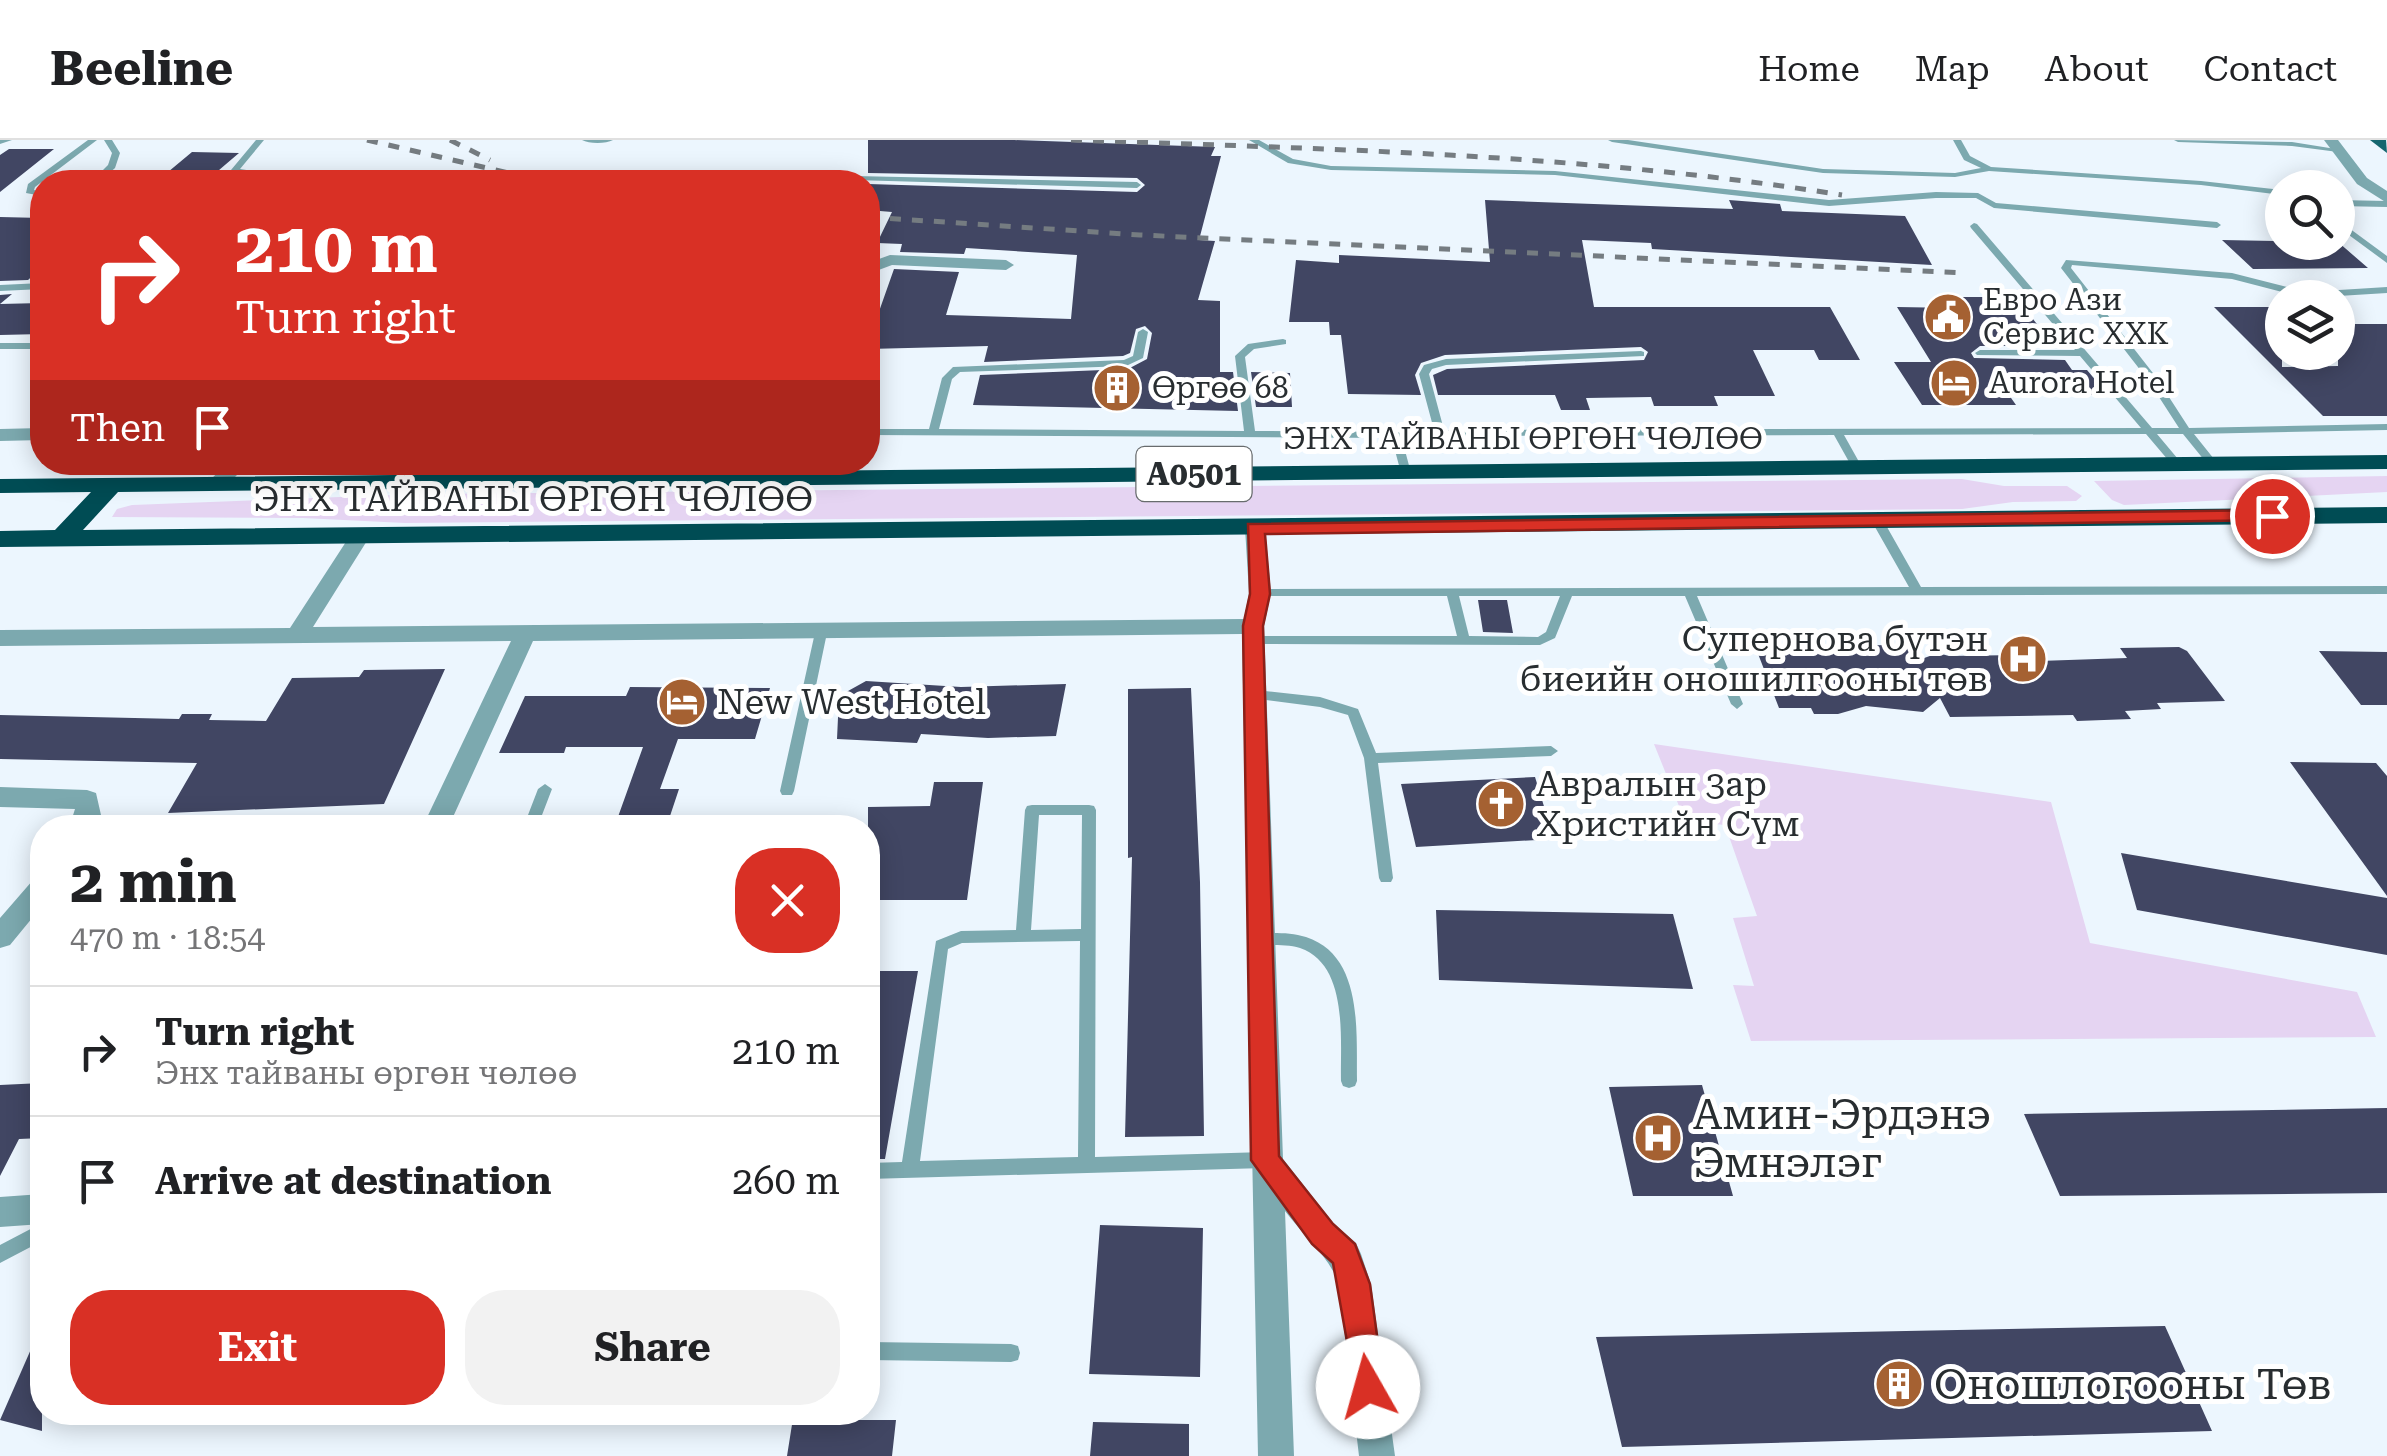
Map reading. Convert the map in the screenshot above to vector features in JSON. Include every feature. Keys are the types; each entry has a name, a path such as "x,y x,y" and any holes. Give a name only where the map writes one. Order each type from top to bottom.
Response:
{"highway":[{"name":"ЭНХ ТАЙВАНЫ ӨРГӨН ЧӨЛӨӨ","path":"880,470 1406,473 2387,462"},
{"path":"2039,467 2075,478 2093,490 2097,506 2080,518"},
{"name":"ЭНХ ТАЙВАНЫ ӨРГӨН ЧӨЛӨӨ","path":"0,486 556,475"},
{"path":"62,538 111,485"},
{"name":"ЭНХ ТАЙВАНЫ ӨРГӨН ЧӨЛӨӨ","path":"0,539 2387,515"}],"main road":[{"path":"2377,140 2387,149"}],"street":[{"path":"2334,145 2362,182 2387,201"},
{"path":"880,264 890,260 1006,265"},
{"path":"0,435 30,434"},
{"path":"217,484 227,475"},
{"path":"1255,528 1260,594 1253,633 1259,939 1276,1456"},
{"path":"296,636 360,536"},
{"path":"0,638 822,628 1253,633"},
{"path":"442,815 525,634"},
{"path":"0,797 88,800 88,815"},
{"path":"0,937 30,902"},
{"path":"1265,1160 1322,1234 1345,1254 1355,1284 1377,1456"},
{"path":"0,1212 30,1211"}],"lane":[{"path":"0,142 8,140"},
{"path":"53,170 93,140"},
{"path":"106,170 116,153 108,140"},
{"path":"235,170 260,140"},
{"path":"241,170 260,140"},
{"path":"586,140 609,140"},
{"path":"1253,140 1291,161 1330,168 1555,172 1829,202 1936,194 1978,196 1994,204 2217,225"},
{"path":"1612,140 1823,171 1913,176 1989,169 2265,191"},
{"path":"1957,140 1967,158 1989,169"},
{"path":"2178,140 2334,145"},
{"path":"1970,173 1978,196"},
{"path":"880,179 1137,185"},
{"path":"2355,202 2387,201"},
{"path":"1974,226 2178,465"},
{"path":"2355,235 2387,260"},
{"path":"2213,464 2066,268 2068,262 2232,276 2307,295 2387,290"},
{"path":"0,288 30,287"},
{"path":"932,433 947,378 957,369 1126,363 1138,358 1143,332"},
{"path":"1250,435 1240,356 1251,346 1283,342"},
{"path":"0,346 30,346"},
{"path":"1980,354 2082,353"},
{"path":"1440,433 1424,374 1428,367 1446,362 1640,354"},
{"path":"880,432 1402,436 2387,427"},
{"path":"1838,432 1858,468"},
{"path":"1402,436 1398,442 1406,473"},
{"path":"1877,520 1918,592"},
{"path":"1260,594 2387,590"},
{"path":"1690,593 1737,704"},
{"path":"1452,594 1464,641"},
{"path":"1253,633 1540,641 1552,635 1567,594"},
{"path":"787,791 822,628"},
{"path":"1254,695 1320,702 1353,712 1371,758 1386,878"},
{"path":"1371,758 1551,752"},
{"path":"535,815 545,789"},
{"path":"1022,936 1032,810 1088,810 1086,1162"},
{"path":"910,1168 942,945 961,936 1089,935"},
{"path":"1259,939 1305,942 1325,955 1344,982 1349,1081"},
{"path":"880,1170 1265,1160"},
{"path":"0,1254 30,1238"},
{"path":"880,1351 1011,1353"}],"shaded area":[{"path":"2387,476 2387,492 2124,505 2112,500 2094,481"},
{"path":"1962,479 2004,486 2067,486 2082,496 2076,501 2013,502 1962,509 405,523 112,517 117,509 132,505 421,494"},
{"path":"1654,744 2051,802 2090,943 2357,992 2376,1037 1751,1041 1733,985 1754,986 1733,918 1757,916 1725,825 1685,821"}],"building":[{"path":"868,140 1215,147 1211,156 1221,156 1199,240 1215,241 1198,300 1220,301 1220,372 1233,372 1238,411 973,405 980,375 1128,369 1147,359 1152,333 1145,326 1136,329 1130,353 1123,356 984,362 988,346 880,349 880,309 894,269 959,272 946,315 1071,319 1077,255 966,248 964,254 900,252 902,244 880,243 892,212 880,211 880,184 1137,192 1145,185 1137,178 868,170"},
{"path":"9,149 54,149 0,192 0,155"},
{"path":"192,152 239,153 219,170 170,170"},
{"path":"1485,200 1733,209 1729,200 1780,204 1782,211 1905,216 1932,265 1652,249 1651,243 1582,240 1594,307 1830,307 1860,360 1819,360 1814,350 1753,350 1775,396 1714,396 1718,406 1654,406 1651,397 1586,398 1590,410 1561,410 1555,395 1438,395 1433,375 1447,369 1644,360 1648,352 1641,347 1445,355 1421,363 1415,375 1421,395 1348,394 1341,335 1330,335 1329,322 1289,322 1296,260 1339,263 1339,255 1490,262"},
{"path":"0,217 30,218 30,278 0,281"},
{"path":"2222,240 2265,241 2265,260 2355,260 2355,257 2368,268 2253,269"},
{"path":"1957,297 2016,297 2054,346 1980,346 1971,353 1974,358 2065,360 2072,370 2087,370 2108,395 2009,395 2016,405 1922,405 1894,362 1931,362 1897,307 1956,308"},
{"path":"30,303 30,334 0,335 0,304"},
{"path":"2214,307 2265,307 2265,358"},
{"path":"2355,324 2387,324 2387,416 2323,416 2277,370 2355,370"},
{"path":"1251,372 1290,373 1292,407 1256,407"},
{"path":"1478,600 1507,600 1513,633 1483,632"},
{"path":"1908,645 1916,661 1938,653 2019,655 2039,661 2127,658 2120,648 2179,647 2187,651 2225,701 2157,703 2161,709 2125,711 2131,719 2077,721 2073,715 1950,717 1940,698 1923,712 1866,706 1838,714 1814,714 1811,708 1779,708 1755,646"},
{"path":"2319,651 2387,652 2387,705 2361,705"},
{"path":"445,669 384,804 168,813 197,763 0,759 0,715 179,719 182,714 212,714 209,720 266,721 292,678 359,677 364,670"},
{"path":"866,681 961,687 1066,684 1056,736 988,738 921,734 917,743 837,739 839,696"},
{"path":"630,687 770,688 755,739 678,739 660,789 679,789 670,815 619,815 643,747 566,747 564,753 499,753 525,696 626,696"},
{"path":"1191,688 1200,882 1204,1136 1125,1137 1132,857 1128,858 1128,689"},
{"path":"2290,762 2376,763 2387,776 2387,896"},
{"path":"1535,777 1554,839 1416,847 1401,784"},
{"path":"934,782 983,782 967,900 880,900 880,815 868,815 868,807 930,806"},
{"path":"2121,853 2387,898 2387,955 2137,910"},
{"path":"1436,910 1673,914 1693,989 1439,980"},
{"path":"880,971 918,971 885,1159 880,1159"},
{"path":"30,1084 30,1139 19,1139 0,1176 0,1085"},
{"name":"Амин-Эрдэнэ Эмнэлэг","path":"1702,1085 1733,1196 1633,1196 1609,1087"},
{"path":"2387,1108 2387,1193 2060,1196 2024,1114"},
{"path":"1100,1225 1203,1228 1200,1377 1089,1374"},
{"name":"Оношлогооны Төв","path":"2165,1326 2212,1431 1622,1447 1596,1337"},
{"path":"30,1351 30,1425 42,1425 42,1431 0,1420"},
{"path":"880,1420 896,1420 892,1456 787,1456 792,1425 880,1425"},
{"path":"1093,1422 1189,1424 1189,1456 1090,1456"}],"railway":[{"path":"367,140 496,170"},
{"path":"450,140 490,160"},
{"path":"1071,140 1457,155 1650,170 1842,195"},
{"path":"880,218 1140,235 1965,273"}],"place":[{"name":"Евро Ази Сервис ХХК","path":"1948,317"},
{"name":"Aurora Hotel","path":"1954,383"},
{"name":"Өргөө 68","path":"1117,388"},
{"name":"Супернова бүтэн биеийн оношилгооны төв","path":"2023,659"},
{"name":"New West Hotel","path":"682,702"},
{"name":"Авралын 3ар Христийн Сүм","path":"1501,804"},
{"name":"Амин-Эрдэнэ Эмнэлэг","path":"1658,1138"},
{"name":"Оношлогооны Төв","path":"1899,1384"}],"route":[{"path":"1368,1387 1355,1284 1345,1254 1322,1234 1265,1160 1253,626 1260,594 1255,528 2272,516"}]}
